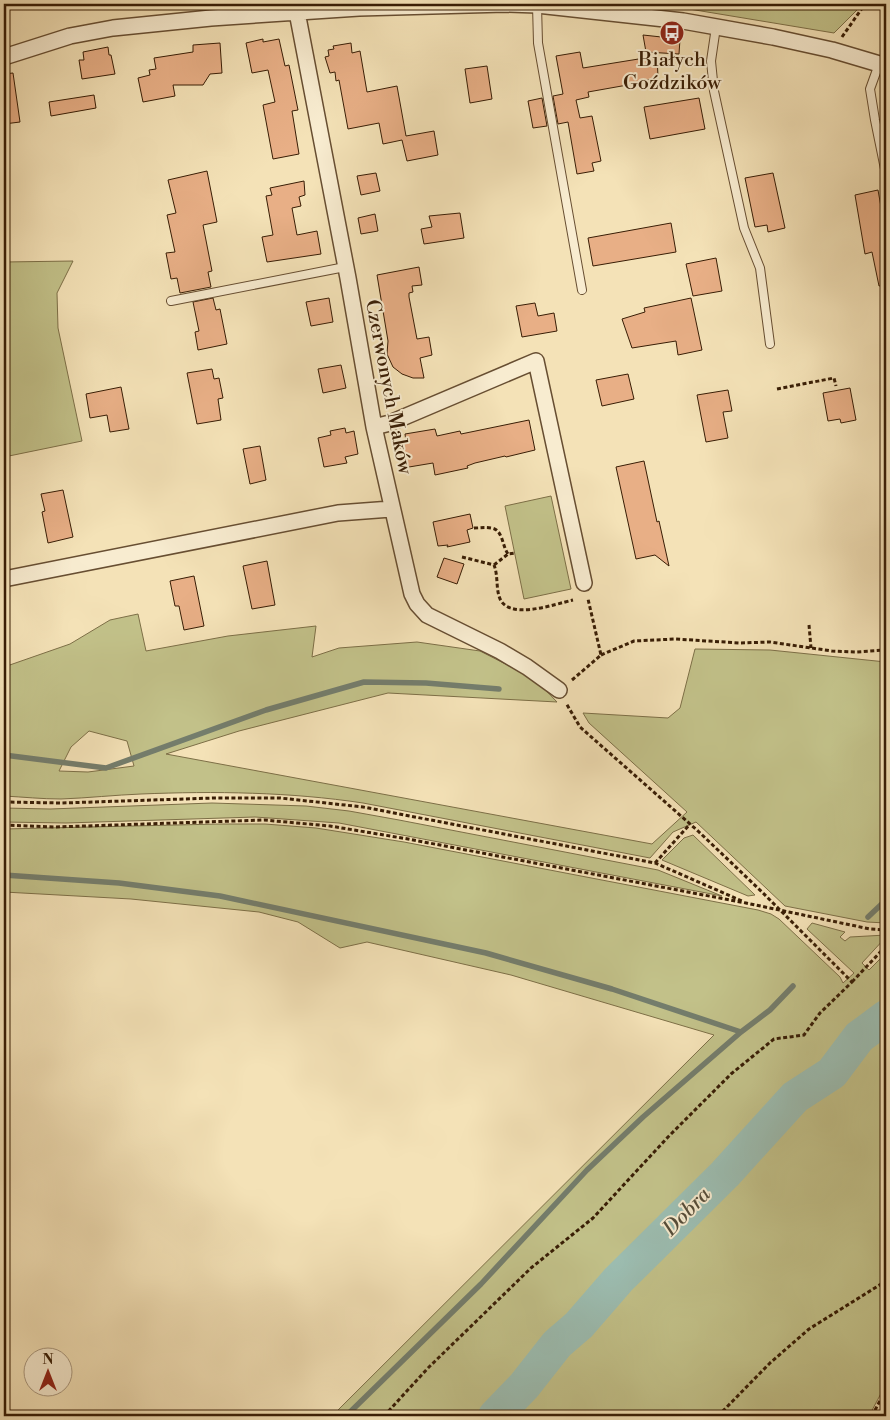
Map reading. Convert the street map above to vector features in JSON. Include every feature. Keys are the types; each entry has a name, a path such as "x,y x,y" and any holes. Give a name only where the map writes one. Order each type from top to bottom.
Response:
{"street":[{"path":"4,57 70,36 112,28 211,18 359,8 505,4 546,5 683,21 832,50 882,65"},
{"name":"Czerwonych Maków","path":"297,12 374,427 412,594 417,604 427,615 500,651 527,667 559,690"},
{"path":"374,427 390,423 536,361 584,584"},
{"path":"4,579 338,513 392,509"}],"lane":[{"path":"546,5 538,42 582,290"},
{"path":"716,27 711,61 714,91 744,228 760,268 770,344"},
{"path":"882,65 870,89 886,174"},
{"path":"171,301 345,267"}],"path":[{"path":"832,50 865,4"},
{"path":"777,389 834,378 836,386"},
{"path":"474,528 482,529 488,527 500,532 504,548 508,554"},
{"path":"494,565 508,554 515,553"},
{"path":"462,558 494,565"},
{"path":"494,565 497,573 498,595 507,608 518,611 573,600"},
{"path":"584,584 601,655"},
{"path":"809,625 811,648"},
{"path":"852,982 690,824 580,727 559,690 601,655 634,641 676,639 770,642 832,651 886,650"},
{"path":"4,802 62,803 214,798 280,798 363,807 655,863 746,903"},
{"path":"4,825 55,827 264,820 330,826 746,903 870,929 886,930"},
{"path":"655,863 690,824"},
{"path":"384,1416 428,1368 531,1268 593,1218 668,1137 731,1074 774,1039 804,1035 820,1013 886,946"},
{"path":"718,1416 770,1363 809,1329 886,1281"},
{"path":"872,1416 886,1389"}],"shaded area":[{"path":"659,4 863,4 834,33"},
{"path":"73,261 57,293 58,328 82,441 4,457 4,262"},
{"path":"551,496 571,589 524,599 505,506"},
{"path":"138,614 146,651 228,636 316,626 312,657 339,648 417,642 480,651 535,679 557,702 388,693 239,731 166,754 652,844 687,812 589,723 583,713 668,718 680,708 695,649 770,650 886,662 886,923 867,922 785,906 696,822 673,832 650,858 336,799 225,793 141,794 61,799 4,796 4,764 9,764 4,758 4,667 70,644 110,620","holes":["89,731 127,741 134,766 88,772 59,771 71,747"]},
{"path":"212,803 306,806 399,820 658,870 722,896 339,823 255,817 66,823 4,822 4,808 50,809"},
{"path":"265,824 316,828 404,842 758,910 779,919 840,977 843,983 854,973 807,929 812,923 845,932 840,937 845,941 850,937 886,935 862,963 869,970 886,953 886,1007 852,1038 820,1075 784,1101 687,1207 624,1266 576,1315 489,1416 332,1416 714,1035 511,975 367,942 340,948 298,922 259,912 131,899 4,892 4,829"},
{"path":"693,835 755,895 748,896 662,860 684,838"},
{"path":"886,1029 886,1384 869,1416 501,1416 555,1347 762,1139 785,1110 822,1091 844,1071 862,1046"}],"building":[{"path":"643,35 680,39 679,54 646,52"},
{"path":"263,39 263,42 279,39 285,66 289,65 298,110 292,111 299,154 273,159 263,105 275,102 268,70 252,73 246,43"},
{"path":"220,43 222,73 210,74 203,85 173,85 175,96 143,102 138,78 150,75 149,70 156,69 154,58 193,52 193,45"},
{"path":"351,43 352,53 360,51 367,92 397,86 406,136 434,131 438,155 407,161 402,140 383,144 379,123 348,129 339,80 336,81 335,72 330,73 325,57 329,56 328,50 334,49 333,46"},
{"path":"108,47 115,74 82,79 79,60 84,60 83,52"},
{"path":"580,52 583,68 657,56 658,77 633,84 588,92 589,97 576,100 580,118 592,116 601,161 592,163 594,171 577,174 568,122 558,124 553,96 563,94 556,56"},
{"path":"487,66 492,99 470,103 465,69"},
{"path":"13,73 20,122 4,124 4,74"},
{"path":"94,95 96,108 51,116 49,102"},
{"path":"542,98 547,126 533,128 528,101"},
{"path":"699,98 705,129 650,139 644,107"},
{"path":"207,171 217,222 203,225 212,271 208,272 211,287 180,293 177,278 171,279 166,253 175,252 167,215 176,213 168,180"},
{"path":"376,173 380,191 361,195 357,176"},
{"path":"773,173 785,228 768,232 767,225 755,227 745,178"},
{"path":"304,181 305,195 299,197 301,206 292,208 297,235 317,231 321,254 267,262 262,237 273,235 266,196 272,195 270,188"},
{"path":"878,190 881,207 884,207 886,219 886,285 879,286 872,252 865,254 855,195"},
{"path":"460,213 464,238 424,244 421,229 432,227 429,216"},
{"path":"375,214 378,231 361,234 358,218"},
{"path":"671,223 676,252 593,266 588,238"},
{"path":"716,258 722,291 693,296 686,264"},
{"path":"419,267 422,285 412,286 413,292 409,293 409,297 417,339 429,337 432,355 420,358 424,378 413,378 402,374 393,367 387,354 388,341 377,275"},
{"path":"213,298 216,310 220,309 227,344 198,350 195,332 199,331 193,302"},
{"path":"329,298 333,322 311,326 306,302"},
{"path":"691,298 702,350 678,355 676,341 632,348 622,319 645,312 644,308"},
{"path":"535,303 538,316 554,313 557,331 522,337 516,306"},
{"path":"341,365 346,388 323,393 318,369"},
{"path":"212,369 214,379 219,378 223,398 218,399 221,420 197,424 187,373"},
{"path":"628,374 634,399 602,406 596,380"},
{"path":"121,387 129,429 110,432 107,415 90,418 86,394"},
{"path":"850,388 856,420 841,423 840,419 828,421 823,393"},
{"path":"728,390 732,411 723,412 728,438 706,442 697,395"},
{"path":"529,420 535,450 475,463 467,466 468,468 435,475 433,463 403,468 399,443 406,442 405,434 435,429 437,436 460,431 461,434"},
{"path":"345,428 346,433 354,431 358,454 345,457 347,463 324,467 318,438 331,435 330,431"},
{"path":"260,446 266,480 250,484 243,449"},
{"path":"644,461 669,566 655,555 636,559 616,467"},
{"path":"63,490 73,537 48,543 42,512 45,511 41,494"},
{"path":"470,514 473,528 467,530 470,542 447,547 448,545 438,546 433,522"},
{"path":"444,558 464,564 457,584 437,577"},
{"path":"267,561 275,605 252,609 243,566"},
{"path":"194,576 204,626 184,630 179,606 175,606 170,581"}],"waterway":[{"path":"4,755 106,768 266,710 364,682 426,683 499,689"},
{"path":"4,875 119,883 220,896 486,953 612,989 741,1032 643,1117 587,1170 481,1284 346,1416"},
{"path":"868,917 886,900"},
{"path":"741,1032 770,1010 793,986"},
{"name":"Dobra","path":"495,1416 524,1386 557,1344 579,1325 618,1280 725,1174 795,1097 832,1073 859,1037 886,1017"}],"place":[{"name":"Białych Goździków","path":"672,33"}]}
